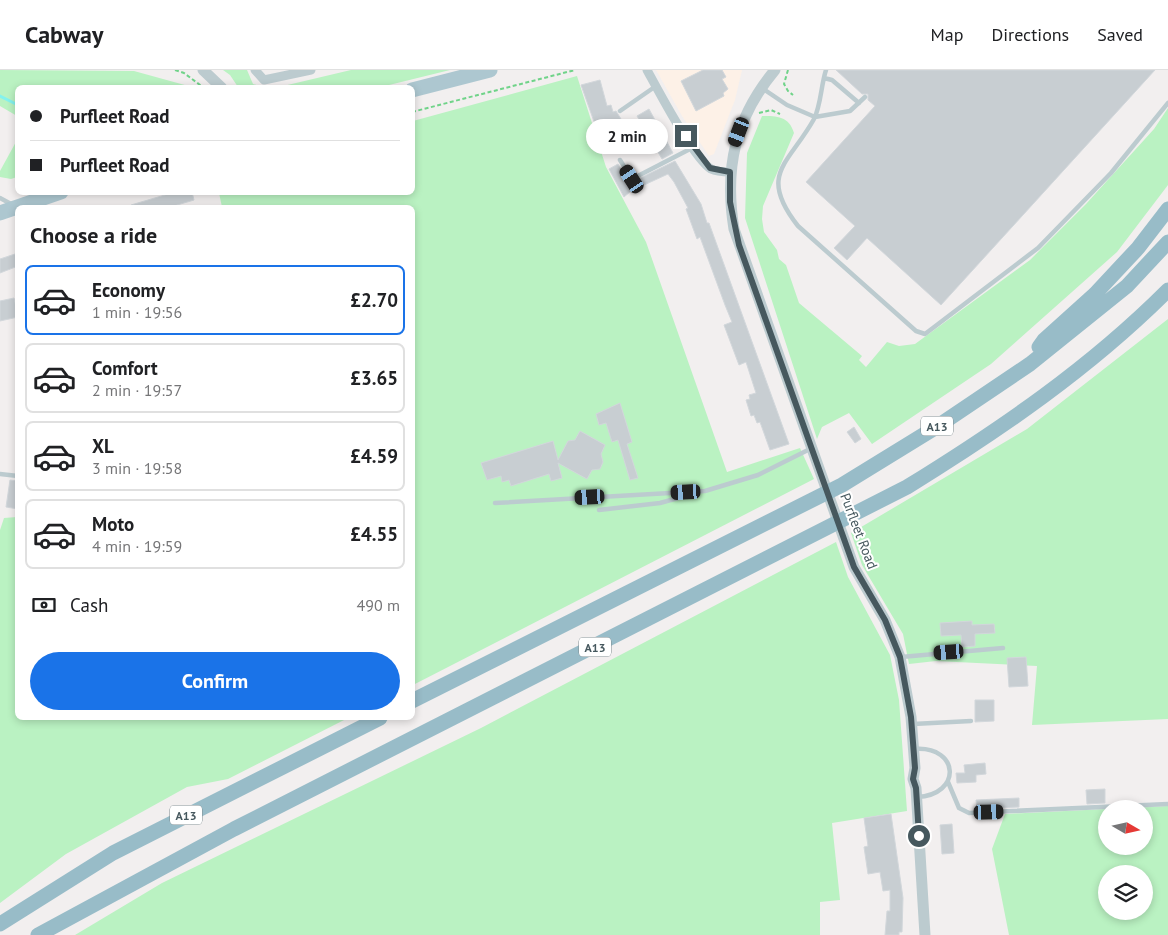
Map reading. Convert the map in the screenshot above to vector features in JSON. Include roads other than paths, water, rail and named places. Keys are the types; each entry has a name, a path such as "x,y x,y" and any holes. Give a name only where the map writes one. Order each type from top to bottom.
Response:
{"highway":[{"path":"1030,364 1044,340 1095,294 1138,248 1168,209"},
{"name":"A13","path":"415,699 842,485 938,426 1030,364 1127,286 1168,242"},
{"name":"A13","path":"38,935 234,829 907,487 984,439 1033,405 1131,326 1168,290"},
{"name":"A13","path":"0,924 113,852 376,720"}],"main road":[{"path":"415,89 490,70"},
{"path":"23,205 52,195"},
{"path":"0,213 15,208"}],"street":[{"path":"203,70 219,85"},
{"path":"256,70 264,80 311,70"},
{"path":"648,70 693,148 710,168 730,172"},
{"name":"Purfleet Road","path":"775,70 760,87 735,143 730,172 730,202 739,245 854,567 885,620 900,657 912,724 914,749 913,779 917,797 925,935"}],"lane":[{"path":"826,70 815,117 791,151 778,180 779,195 786,211 798,226 916,331 925,334 1038,248 1111,173 1168,103"},
{"path":"824,78 832,80 858,103"},
{"path":"620,111 656,86"},
{"path":"760,87 786,105 815,117 850,111 865,97"},
{"path":"620,160 632,179 693,148"},
{"path":"0,198 15,206"},
{"path":"599,510 660,503 705,491 758,475 812,448"},
{"path":"0,474 15,476"},
{"path":"495,503 705,491"},
{"path":"900,657 1003,648"},
{"path":"912,724 971,721"},
{"path":"914,749 934,751 944,757 950,768 948,782 959,808 969,812 1168,804"},
{"path":"917,797 938,792 948,782"}],"waterway":[{"path":"0,96 15,104"}]}
